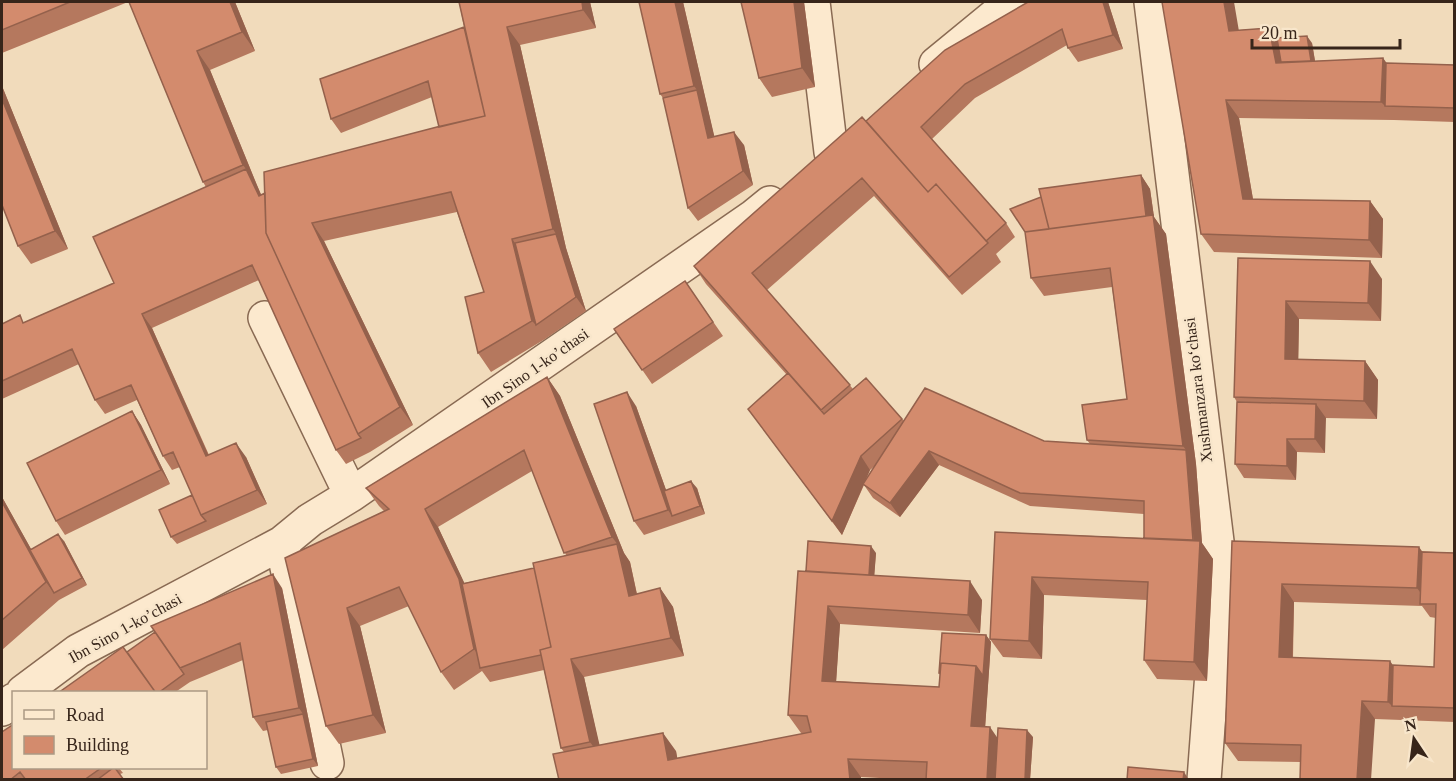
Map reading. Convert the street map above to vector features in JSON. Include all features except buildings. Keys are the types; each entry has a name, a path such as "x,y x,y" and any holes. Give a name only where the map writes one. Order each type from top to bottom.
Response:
{"street":[{"path":"813,2 831,152"},
{"path":"912,84 1003,9 1018,2"},
{"name":"Xushmanzara koʻchasi","path":"1151,2 1220,566 1204,780"},
{"name":"Ibn Sino 1-koʼchasi","path":"26,691 78,651 282,543 310,520 351,495 745,223 858,129"},
{"path":"265,318 351,495"},
{"path":"282,543 327,764"}]}
